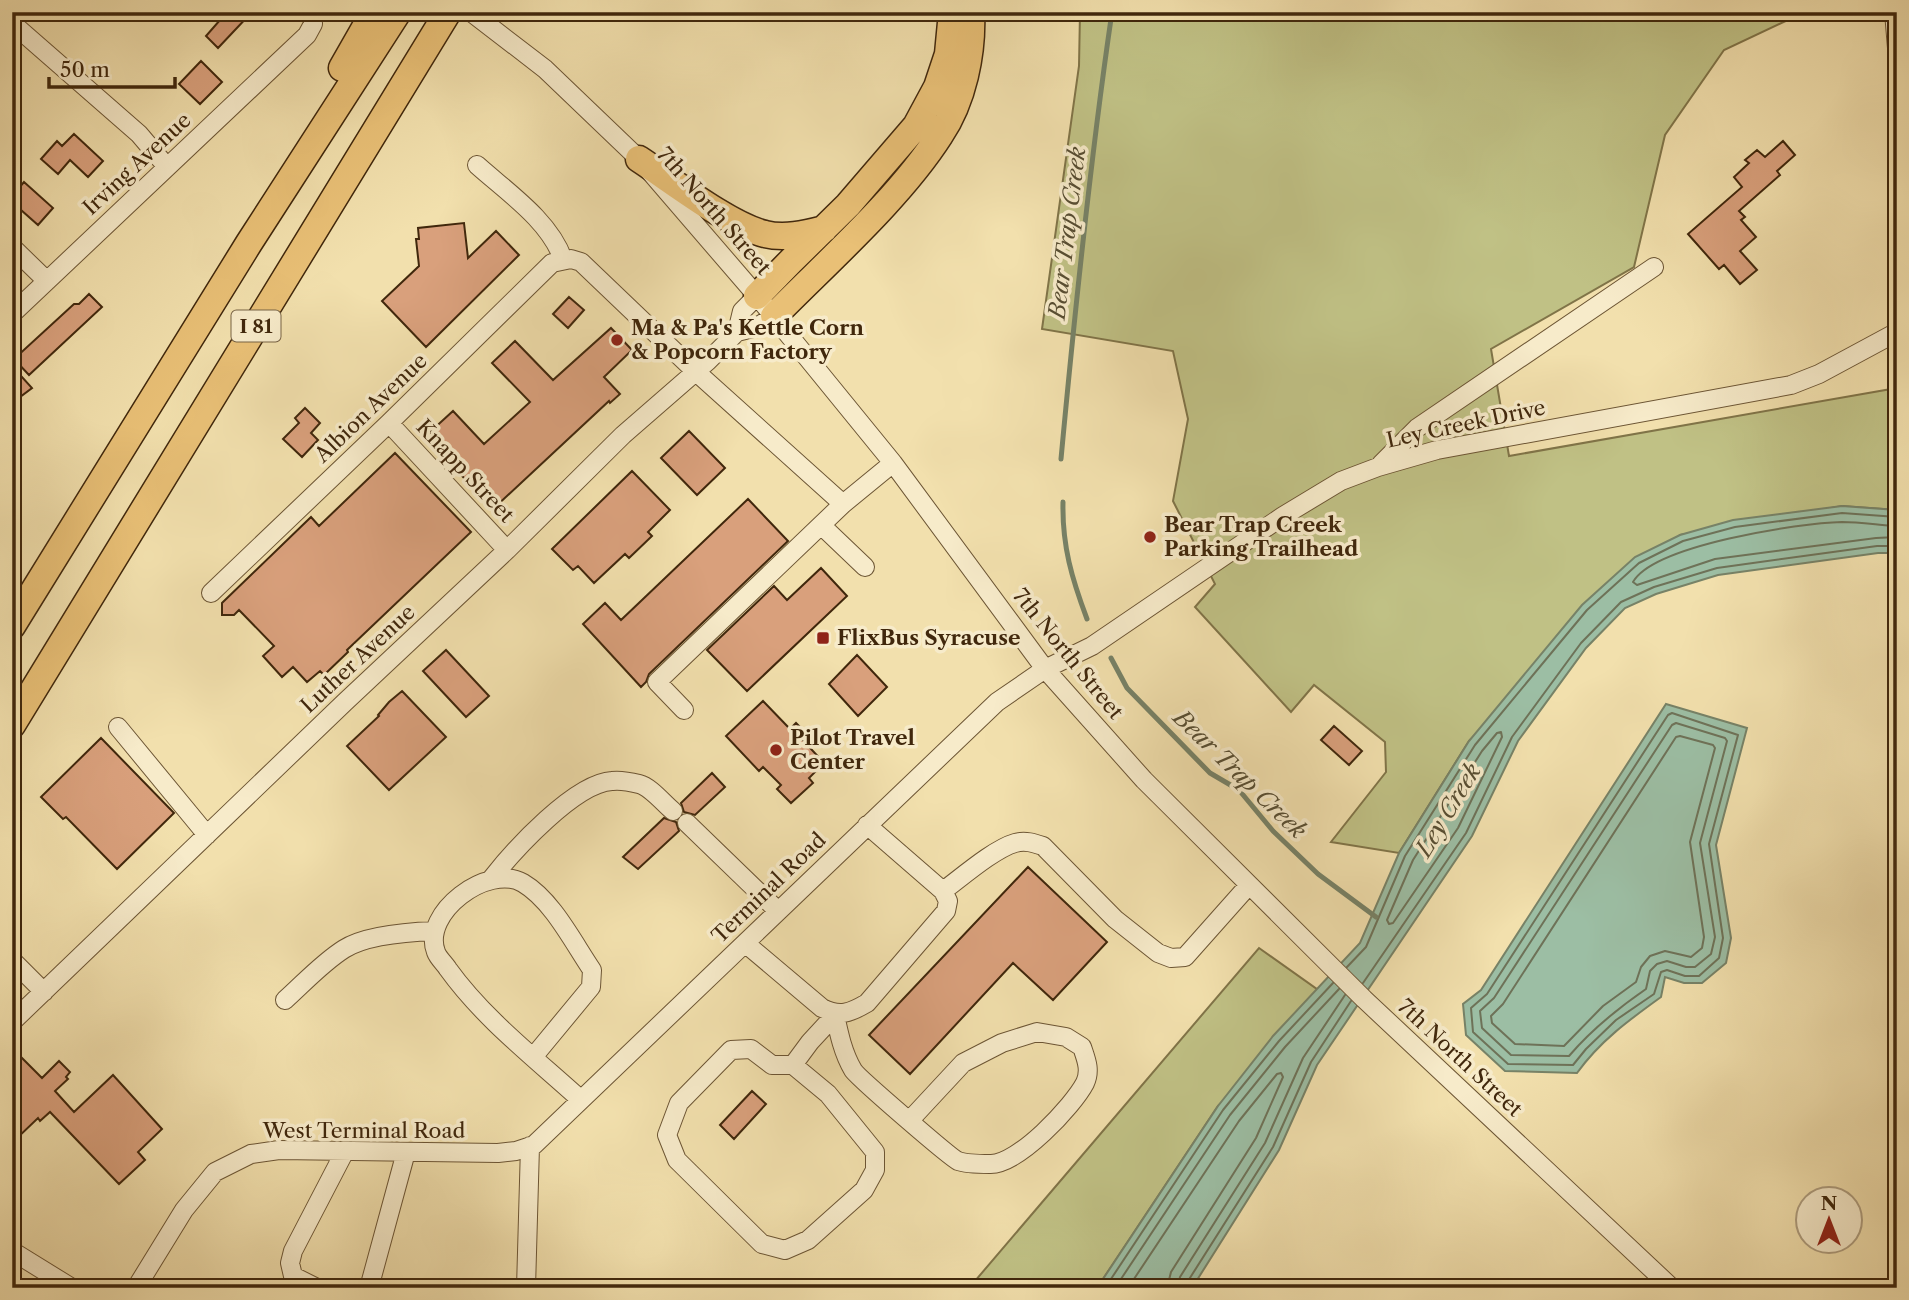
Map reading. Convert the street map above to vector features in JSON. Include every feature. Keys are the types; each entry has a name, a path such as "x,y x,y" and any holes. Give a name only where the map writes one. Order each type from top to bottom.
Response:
{"highway":[{"path":"192,335 374,12"},
{"name":"I 81","path":"12,626 192,335 398,12"},
{"name":"I 81","path":"12,725 448,12"},
{"path":"413,69 458,12"},
{"path":"766,306 824,229 916,126 937,87 948,54 952,12"},
{"path":"766,306 880,208 918,166 941,134 953,110 967,64 972,28 971,12"},
{"path":"639,159 724,215 755,231 768,235 802,235 824,229"}],"street":[{"name":"Irving Avenue","path":"12,314 307,35 313,24 312,12"},
{"name":"7th North Street","path":"471,12 545,69 639,159 766,306 893,463 1045,669 1144,780 1364,999 1672,1288"},
{"path":"1894,12 1897,48"},
{"path":"12,23 139,134 167,167"},
{"path":"477,165 556,240 563,259 581,262 843,504"},
{"path":"12,247 47,281"},
{"name":"Albion Avenue","path":"211,593 552,263 563,259"},
{"path":"1378,467 1417,428 1654,267"},
{"name":"Luther Avenue","path":"737,332 742,311 766,306"},
{"name":"Luther Avenue","path":"12,1022 624,435 737,332 757,327 766,306"},
{"name":"Ley Creek Drive","path":"1045,669 1092,646 1283,516 1341,481 1437,450 1791,385 1819,374 1897,332"},
{"name":"Knapp Street","path":"389,423 507,550"},
{"path":"684,710 657,682 843,504 893,463"},
{"path":"821,525 865,567"},
{"name":"Terminal Road","path":"530,1146 554,1127 997,702 1045,669"},
{"path":"118,727 207,835"},
{"path":"492,878 510,855 545,821 586,791 610,781 642,784 673,811"},
{"path":"687,823 778,911"},
{"path":"829,1011 851,1013 867,1003 946,911 948,901 943,891 867,825"},
{"path":"943,891 981,863 1015,843 1030,841 1043,846 1115,919 1158,953 1171,958 1185,957 1249,885"},
{"path":"534,1056 591,987 592,970 541,895 520,881 492,878 473,886 439,917 435,931 436,951 466,993 581,1100"},
{"path":"285,1000 320,967 346,948 407,932 435,931"},
{"path":"745,943 829,1011 854,1073 958,1161 994,1165 1026,1149 1056,1120 1086,1082 1089,1066 1082,1047 1066,1037 1037,1032 1002,1043 963,1063 910,1120"},
{"path":"12,960 44,992"},
{"path":"793,1065 829,1011"},
{"path":"751,1049 772,1065 793,1065 828,1094 875,1152 875,1170 864,1190 808,1240 785,1250 762,1244 677,1160 667,1135 679,1103 731,1050 751,1049"},
{"path":"526,1288 530,1146"},
{"name":"West Terminal Road","path":"136,1288 184,1210 215,1172 251,1154 279,1150 498,1153 530,1146"},
{"path":"317,1288 293,1276 290,1263 293,1251 345,1151"},
{"path":"369,1288 406,1152"},
{"path":"12,1251 72,1288"}],"shaded area":[{"path":"1080,12 1805,12 1724,50 1665,135 1634,267 1491,349 1509,456 1897,388 1897,510 1842,506 1680,535 1469,741 1399,853 1331,842 1386,772 1385,742 1314,685 1291,712 1195,607 1215,584 1173,501 1188,419 1173,351 1042,329 1079,66"},
{"path":"1259,948 1328,997 1218,1106 1097,1288 969,1288"}],"water":[{"name":"Ley Creek","path":"1842,506 1897,510 1897,553 1878,553 1718,575 1656,594 1625,608 1586,648 1518,741 1472,836 1317,1065 1279,1150 1192,1288 1097,1288 1218,1106 1273,1036 1360,943 1399,853 1469,741 1582,605 1635,557 1680,535 1733,520"},
{"path":"1666,704 1747,728 1716,845 1731,938 1726,963 1702,983 1684,983 1665,977 1661,997 1605,1041 1577,1073 1505,1071 1466,1035 1463,1004 1481,990"}],"building":[{"path":"227,12 252,12 218,48 206,36"},
{"path":"201,61 222,82 200,104 179,84"},
{"path":"74,134 103,161 88,177 70,160 58,174 41,159 57,141 62,146"},
{"path":"1783,141 1795,155 1777,171 1780,175 1739,211 1745,217 1741,220 1756,237 1740,251 1757,270 1740,284 1724,265 1719,269 1688,234 1742,187 1734,177 1749,163 1745,160 1757,150 1765,157"},
{"path":"24,182 53,208 38,225 12,202 12,196"},
{"path":"464,223 468,258 496,231 519,255 426,347 382,301 419,266 416,239 419,239 418,228"},
{"path":"89,294 102,307 29,375 14,359 74,304 79,304"},
{"path":"569,297 584,310 568,328 553,314"},
{"path":"611,328 632,350 604,377 620,394 610,403 609,401 493,509 450,463 455,459 430,432 453,411 484,444 530,402 492,363 515,341 553,380"},
{"path":"12,366 32,388 12,403"},
{"path":"305,408 320,423 311,433 318,440 302,457 283,439 299,423 295,418"},
{"path":"689,431 725,468 697,495 661,458"},
{"path":"395,453 471,532 324,675 320,671 307,682 293,667 282,677 263,656 274,646 239,610 234,615 222,615 222,603 311,517 319,526"},
{"path":"632,471 670,510 648,532 652,536 629,558 625,554 594,583 578,566 573,570 552,549"},
{"path":"748,499 788,541 649,674 641,687 583,624 605,603 621,620"},
{"path":"821,568 847,596 747,691 707,650 774,586 787,600"},
{"path":"446,650 489,696 466,717 423,671"},
{"path":"857,655 887,687 858,716 829,684"},
{"path":"402,691 446,737 389,790 347,746"},
{"name":"Pilot Travel Center","path":"763,701 790,729 796,723 805,732 800,737 824,763 809,778 813,783 791,803 777,789 781,785 763,767 759,771 726,736"},
{"path":"1334,726 1362,751 1349,765 1321,740"},
{"path":"101,738 174,813 117,869 66,817 63,819 41,797"},
{"path":"712,773 725,787 695,815 684,812 681,803"},
{"path":"664,818 676,822 679,831 638,869 623,857"},
{"path":"1028,867 1107,942 1053,1000 1013,963 910,1074 869,1035"},
{"path":"19,1055 42,1078 59,1061 70,1072 66,1077 68,1079 55,1091 74,1112 113,1075 162,1129 138,1152 145,1160 119,1184 50,1112 40,1121 38,1118 12,1143 12,1062"},
{"path":"752,1091 766,1104 734,1139 720,1125"}],"waterway":[{"name":"Bear Trap Creek","path":"1061,459 1084,235 1112,12"},
{"name":"Bear Trap Creek","path":"1063,502 1069,562 1087,619"},
{"name":"Bear Trap Creek","path":"1111,658 1127,688 1210,773 1239,790 1273,831 1318,874 1376,917"}],"place":[{"name":"Ma & Pa's Kettle Corn & Popcorn Factory","path":"617,340"},
{"name":"Bear Trap Creek Parking Trailhead","path":"1150,537"},
{"name":"FlixBus Syracuse","path":"823,638"},
{"name":"Pilot Travel Center","path":"776,750"}]}
